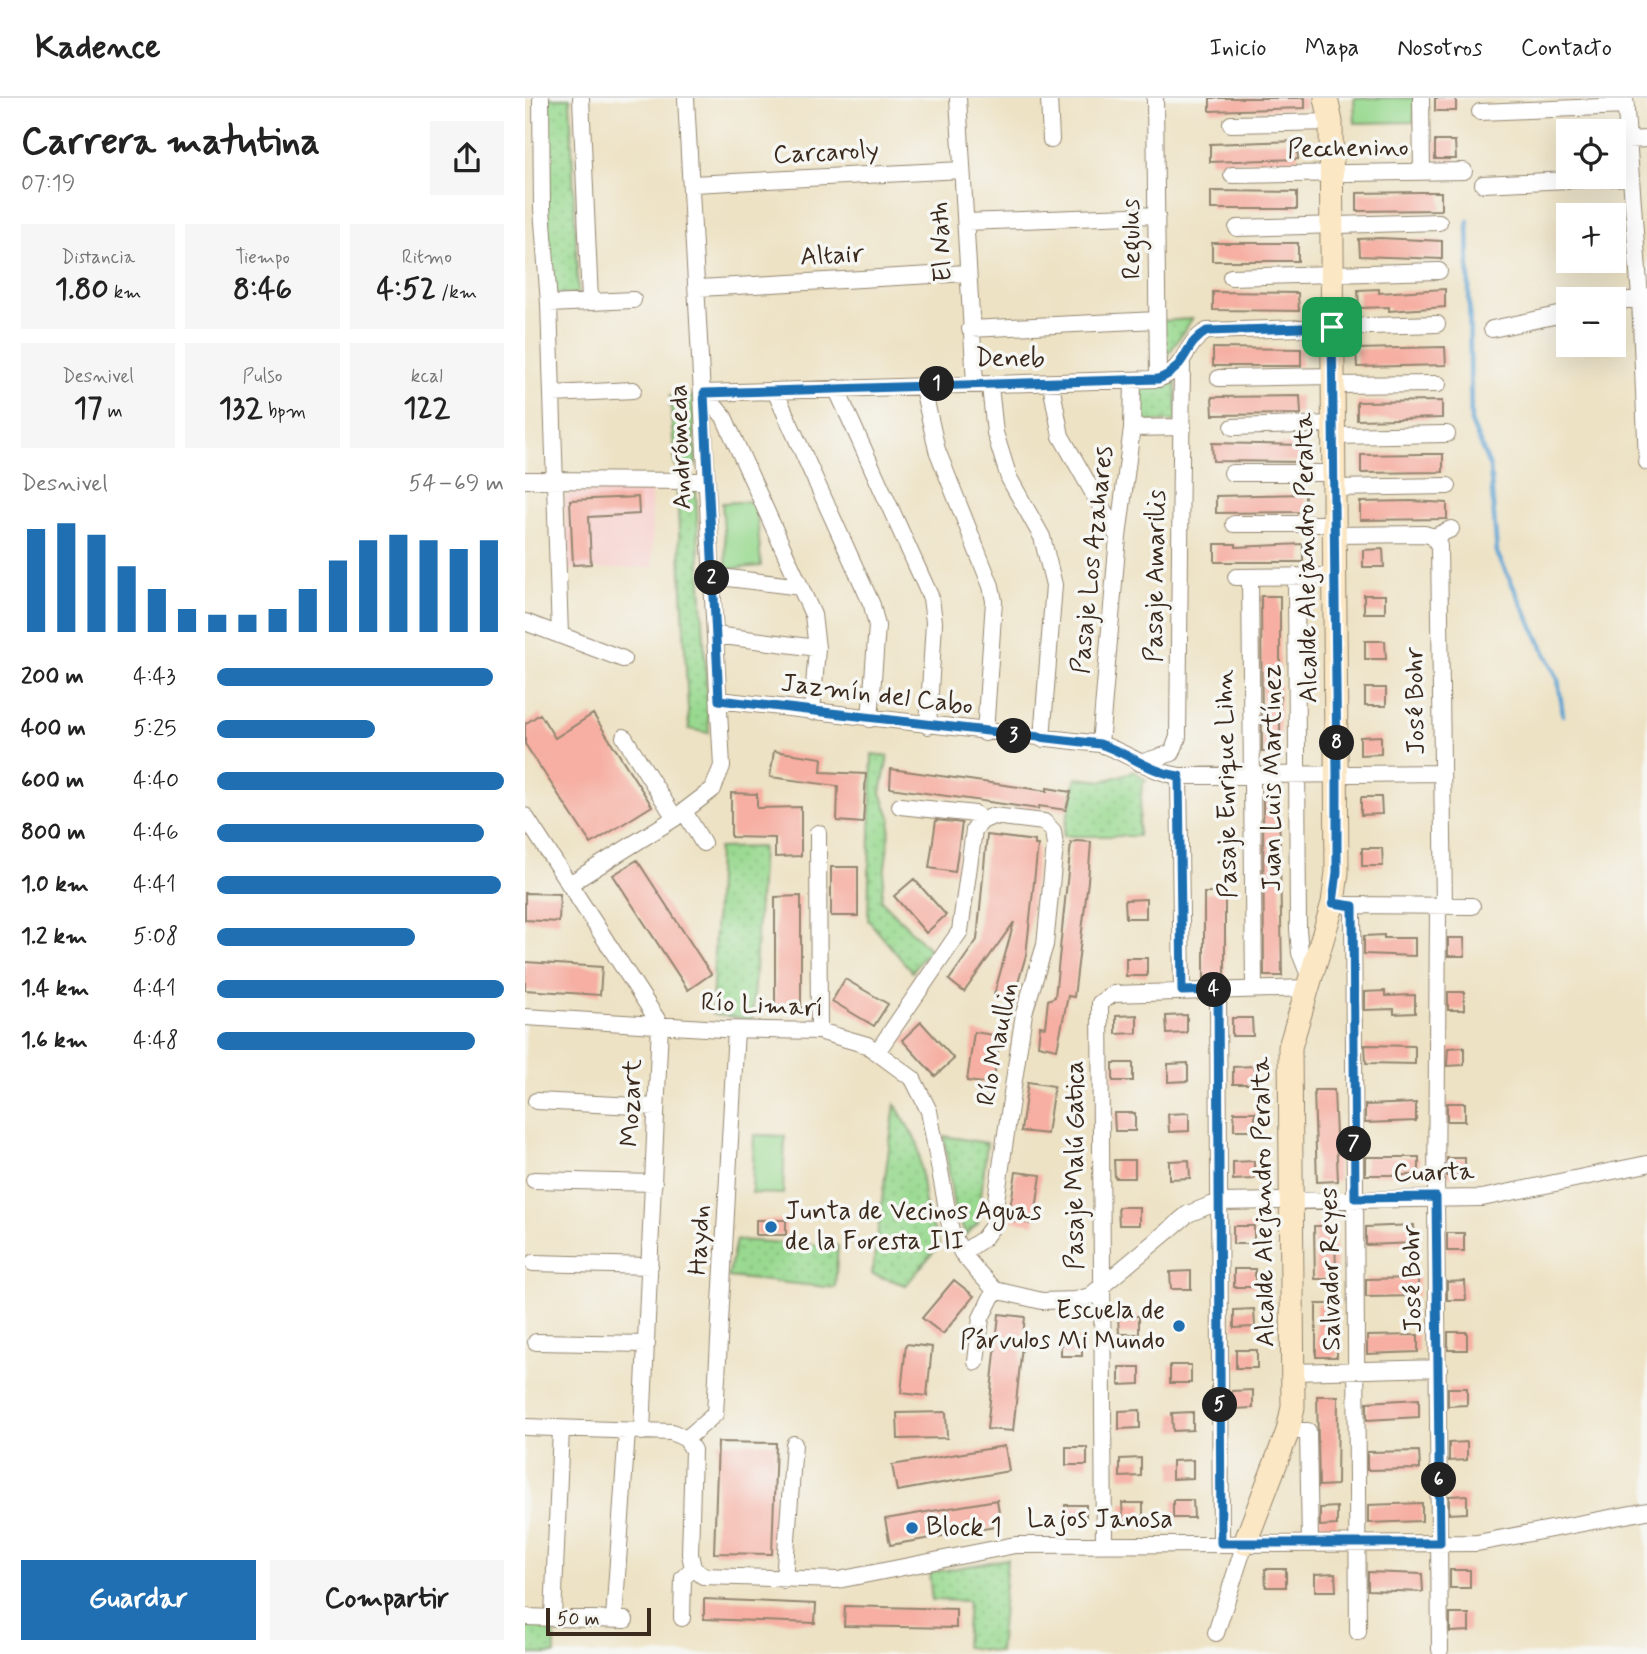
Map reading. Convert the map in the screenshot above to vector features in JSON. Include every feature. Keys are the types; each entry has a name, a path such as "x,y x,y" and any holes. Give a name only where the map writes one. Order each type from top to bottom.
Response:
{"street":[{"path":"541,98 533,208 549,304 560,635"},
{"path":"581,98 590,301"},
{"name":"Andrómeda","path":"571,883 679,815 713,789 722,766 687,98"},
{"name":"El Nath","path":"958,98 970,329 982,384 1009,478 1042,537 1054,585 1042,739"},
{"path":"1049,98 1051,140"},
{"name":"Regulus","path":"1155,98 1158,379"},
{"name":"Alcalde Alejandro Peralta","path":"1245,1543 1289,1432 1293,1407 1290,1047 1308,983 1343,904 1337,872 1333,225 1331,122 1326,98"},
{"path":"1421,98 1422,172"},
{"path":"1480,112 1625,102 1644,297 1647,462"},
{"path":"1231,124 1331,122"},
{"path":"1628,140 1647,139"},
{"name":"Carcaroly","path":"692,184 962,170"},
{"name":"Pecchenino","path":"1232,175 1464,171"},
{"path":"1483,184 1631,177"},
{"path":"966,222 1157,215"},
{"path":"1237,228 1439,222"},
{"path":"1231,277 1439,271"},
{"name":"Altair","path":"699,288 968,273"},
{"path":"1626,300 1644,297"},
{"path":"549,304 633,300"},
{"path":"1492,329 1556,316"},
{"path":"970,329 1157,320"},
{"path":"1332,327 1437,324"},
{"name":"Deneb","path":"704,393 922,384 1051,385 1158,379 1172,374 1182,365 1195,338 1207,331 1332,327"},
{"name":"Pasaje Amarilis","path":"1140,763 1162,758 1177,747 1182,365"},
{"path":"1219,378 1438,384"},
{"name":"Pasaje Los Azahares","path":"1100,744 1118,537 1132,428 1133,381"},
{"path":"922,384 937,450 991,586 993,601 985,733"},
{"path":"1051,385 1061,436 1118,537"},
{"path":"836,388 931,598 934,622 928,726"},
{"path":"553,394 633,390"},
{"path":"775,391 872,605 877,626 870,719"},
{"path":"704,393 724,417 813,614 817,648 812,712"},
{"path":"1132,428 1183,427"},
{"path":"1233,427 1447,434"},
{"path":"1232,473 1448,486"},
{"path":"525,480 706,481"},
{"path":"1234,524 1425,534 1434,537 1451,529"},
{"name":"José Bohr","path":"1434,537 1439,546 1441,773 1436,1197 1440,1650"},
{"path":"712,576 801,587"},
{"path":"1296,576 1336,576"},
{"name":"Pasaje Enrique Lihn","path":"1254,989 1251,776 1243,577 1296,576"},
{"name":"Juan Luis Martínez","path":"1296,576 1298,929 1300,953 1308,983"},
{"path":"525,622 623,659"},
{"path":"715,635 817,648"},
{"name":"Jazmín del Cabo","path":"719,700 985,733 1100,744 1122,751 1160,773 1179,776 1441,773"},
{"path":"624,737 679,815 703,843"},
{"path":"1179,776 1182,991 1254,989 1308,983"},
{"path":"877,1052 960,931 970,845 974,830 982,821 975,814 900,806"},
{"name":"Mozart","path":"525,816 571,883 660,1024 647,1344 635,1432 619,1620 553,1618"},
{"name":"Río Maullin","path":"962,1253 983,1239 992,1227 1024,1013 1045,945 1055,846 1053,831 1044,822 993,816 982,821"},
{"path":"818,833 819,1031"},
{"path":"1343,904 1472,906"},
{"name":"Salvador Reyes","path":"1343,904 1355,1198 1358,1632"},
{"path":"1218,990 1221,1543"},
{"name":"Pasaje Malú Gatica","path":"1104,1544 1100,1003 1113,994 1182,991"},
{"name":"Río Limarí","path":"525,1017 736,1030 819,1031 867,1045 913,1079 929,1111 951,1231 962,1253 995,1290"},
{"name":"Haydn","path":"686,1439 715,1413 736,1030"},
{"path":"536,1101 656,1107"},
{"name":"Cuarta","path":"995,1290 1042,1301 1076,1300 1101,1289 1188,1214 1219,1202 1507,1194 1647,1164"},
{"path":"534,1180 654,1184"},
{"path":"533,1263 650,1266"},
{"path":"976,1362 981,1318 995,1290"},
{"path":"536,1342 647,1344"},
{"path":"1293,1372 1439,1368"},
{"path":"525,1427 672,1432 686,1439 693,1450 690,1554 693,1568 683,1578 682,1618"},
{"path":"525,1617 553,1618 561,1429"},
{"path":"1289,1432 1308,1431 1310,1544"},
{"path":"784,1580 794,1444"},
{"name":"Lajos Janosa","path":"693,1568 703,1576 838,1580 1015,1545 1477,1543 1647,1511"},
{"path":"1216,1633 1245,1543"}],"shaded area":[{"path":"651,491 653,567 567,570 565,497 573,492"}],"green space":[{"path":"545,98 570,98 578,294 548,294"},
{"path":"1354,98 1414,98 1414,122 1355,123"},
{"path":"1192,319 1163,362 1161,321"},
{"path":"1176,381 1177,421 1139,422 1142,387 1168,386"},
{"path":"670,396 693,396 696,466 675,466"},
{"path":"677,491 696,491 709,733 689,729"},
{"path":"756,501 761,566 727,569 722,503"},
{"path":"872,754 888,756 881,793 891,819 881,900 929,949 912,972 868,920"},
{"path":"1134,771 1146,780 1142,784 1138,836 1063,836 1076,778 1104,781"},
{"path":"762,847 752,1020 712,1014 718,848"},
{"path":"895,1104 918,1144 925,1204 939,1245 906,1285 872,1274"},
{"path":"754,1135 785,1136 783,1194 752,1193"},
{"path":"944,1136 987,1143 978,1223 966,1235 954,1209"},
{"path":"736,1240 838,1246 835,1288 728,1277"},
{"path":"1007,1559 999,1652 965,1647 968,1601 932,1600 929,1573"},
{"path":"525,1624 554,1624 555,1654 525,1654"}],"building":[{"path":"1210,98 1305,98 1305,108 1210,111"},
{"path":"1435,98 1456,98 1456,111 1435,111"},
{"path":"1297,141 1298,159 1210,162 1210,144"},
{"path":"1435,141 1455,141 1456,159 1435,159"},
{"path":"1211,191 1297,192 1297,209 1211,209"},
{"path":"1441,192 1441,210 1357,211 1357,193"},
{"path":"1359,239 1442,241 1442,259 1360,256"},
{"path":"1212,243 1298,243 1298,261 1212,261"},
{"path":"1379,289 1379,293 1445,289 1445,307 1389,311 1389,307 1359,308 1358,290"},
{"path":"1213,292 1298,293 1299,311 1213,310"},
{"path":"1445,347 1446,365 1357,367 1356,349"},
{"path":"1213,348 1301,349 1301,366 1213,366"},
{"path":"1300,396 1301,414 1213,415 1212,397"},
{"path":"1442,401 1442,418 1357,420 1357,402"},
{"path":"1212,443 1301,445 1302,462 1213,461"},
{"path":"1443,454 1443,472 1361,473 1361,455"},
{"path":"1305,494 1305,512 1216,513 1216,496"},
{"path":"638,497 639,514 589,517 591,564 573,565 570,500"},
{"path":"1360,502 1447,503 1447,519 1360,520"},
{"path":"1215,544 1236,544 1236,547 1303,544 1303,562 1215,562"},
{"path":"1383,549 1384,567 1363,567 1363,550"},
{"path":"1364,595 1385,595 1385,613 1364,613"},
{"path":"1261,596 1280,596 1280,751 1262,751"},
{"path":"1365,641 1385,641 1386,659 1365,659"},
{"path":"1365,688 1386,688 1386,706 1365,706"},
{"path":"540,714 555,738 593,714 652,806 591,844 525,744 525,724"},
{"path":"1381,736 1381,754 1360,755 1360,737"},
{"path":"774,751 822,758 821,772 866,774 863,823 837,821 838,786 770,777"},
{"path":"891,769 1071,792 1066,810 1039,806 1038,809 890,788"},
{"path":"731,793 757,794 757,808 801,807 801,856 775,857 775,838 731,837"},
{"path":"1361,797 1381,797 1382,814 1361,815"},
{"path":"1263,798 1279,798 1282,976 1264,976"},
{"path":"936,820 962,823 955,872 929,868"},
{"path":"987,835 1035,841 1035,845 1038,845 1026,955 1014,997 1009,996 1009,999 994,995 1014,922 964,992 949,980 977,940"},
{"path":"1091,842 1088,881 1074,997 1068,996 1057,1049 1038,1045 1040,1026 1045,1027 1048,1000 1055,997 1071,843"},
{"path":"1362,848 1382,848 1383,866 1362,866"},
{"path":"637,860 711,974 688,990 613,875"},
{"path":"831,867 858,867 858,916 831,916"},
{"path":"914,879 946,915 926,933 894,896"},
{"path":"525,893 560,894 559,922 525,920"},
{"path":"1204,893 1225,893 1225,979 1204,979"},
{"path":"801,896 801,1010 775,1010 775,897"},
{"path":"1146,899 1146,918 1126,918 1125,900"},
{"path":"1384,935 1384,938 1415,938 1415,956 1364,954 1364,936"},
{"path":"1448,938 1464,938 1465,956 1448,956"},
{"path":"1126,958 1147,958 1147,976 1126,976"},
{"path":"525,962 602,967 600,995 525,990"},
{"path":"845,979 888,1004 874,1026 832,1001"},
{"path":"1385,991 1385,996 1415,995 1415,1013 1394,1014 1394,1009 1364,1010 1364,992"},
{"path":"1448,992 1464,992 1464,1010 1448,1010"},
{"path":"1137,1015 1137,1033 1116,1034 1116,1016"},
{"path":"1187,1015 1187,1033 1167,1034 1166,1016"},
{"path":"1232,1018 1252,1018 1253,1036 1232,1036"},
{"path":"921,1022 954,1059 935,1076 902,1040"},
{"path":"974,1032 1000,1036 993,1084 967,1081"},
{"path":"1365,1045 1415,1046 1415,1064 1366,1063"},
{"path":"1464,1047 1464,1065 1447,1066 1448,1048"},
{"path":"1113,1063 1133,1063 1133,1081 1113,1081"},
{"path":"1188,1063 1188,1081 1168,1082 1168,1064"},
{"path":"1254,1066 1254,1084 1233,1084 1233,1067"},
{"path":"1028,1082 1054,1086 1047,1134 1021,1131"},
{"path":"1314,1090 1334,1090 1338,1181 1317,1182"},
{"path":"1416,1103 1416,1121 1365,1123 1365,1105"},
{"path":"1447,1103 1465,1103 1465,1121 1447,1121"},
{"path":"1234,1112 1255,1112 1255,1130 1234,1130"},
{"path":"1114,1113 1135,1113 1135,1131 1115,1131"},
{"path":"1189,1113 1189,1131 1169,1132 1168,1114"},
{"path":"1365,1157 1419,1157 1419,1175 1365,1175"},
{"path":"1447,1158 1465,1158 1465,1175 1447,1176"},
{"path":"1114,1160 1135,1160 1135,1178 1115,1178"},
{"path":"1189,1160 1190,1178 1169,1179 1169,1161"},
{"path":"1254,1161 1254,1179 1233,1180 1233,1162"},
{"path":"1016,1172 1041,1175 1034,1224 1008,1220"},
{"path":"1118,1207 1139,1207 1139,1225 1119,1225"},
{"name":"Junta de Vecinos Aguas de la Foresta III","path":"756,1220 786,1220 786,1235 756,1235"},
{"path":"1414,1225 1415,1243 1366,1245 1366,1227"},
{"path":"1233,1226 1254,1226 1254,1244 1233,1244"},
{"path":"1314,1226 1335,1226 1336,1279 1315,1279"},
{"path":"1447,1233 1464,1233 1464,1251 1447,1251"},
{"path":"1234,1269 1255,1269 1255,1287 1234,1287"},
{"path":"1191,1271 1191,1289 1171,1289 1170,1272"},
{"path":"1418,1278 1418,1296 1366,1297 1366,1279"},
{"path":"954,1280 974,1296 943,1334 922,1318"},
{"path":"1465,1281 1466,1300 1447,1300 1447,1282"},
{"path":"1316,1304 1337,1304 1337,1357 1316,1357"},
{"path":"1254,1309 1255,1327 1234,1328 1234,1310"},
{"path":"999,1314 1025,1317 1013,1431 987,1429"},
{"path":"1118,1316 1139,1316 1139,1334 1119,1334"},
{"path":"1448,1332 1467,1332 1467,1350 1448,1350"},
{"path":"1418,1335 1418,1352 1367,1354 1367,1336"},
{"path":"1061,1338 1082,1338 1082,1356 1061,1356"},
{"path":"906,1344 932,1347 927,1396 901,1393"},
{"path":"1236,1350 1257,1350 1257,1368 1236,1368"},
{"path":"1170,1365 1191,1365 1191,1383 1170,1383"},
{"path":"1119,1367 1140,1367 1140,1384 1119,1385"},
{"path":"1448,1388 1467,1388 1467,1405 1448,1406"},
{"path":"1253,1390 1253,1408 1233,1409 1232,1391"},
{"path":"1317,1396 1338,1396 1337,1485 1319,1486"},
{"path":"1419,1399 1419,1417 1367,1420 1367,1402"},
{"path":"1140,1410 1140,1428 1119,1429 1119,1411"},
{"path":"946,1412 947,1438 898,1439 897,1413"},
{"path":"1193,1412 1193,1430 1173,1431 1172,1413"},
{"path":"718,1442 776,1443 772,1554 714,1553"},
{"path":"1467,1442 1467,1460 1449,1461 1449,1443"},
{"path":"1005,1446 1009,1471 897,1491 892,1465"},
{"path":"1066,1447 1087,1447 1087,1465 1066,1465"},
{"path":"1419,1451 1420,1469 1367,1470 1367,1452"},
{"path":"1141,1458 1141,1476 1120,1477 1120,1459"},
{"path":"1193,1460 1193,1478 1172,1479 1172,1461"},
{"path":"1467,1495 1467,1513 1449,1514 1449,1496"},
{"path":"997,1500 1001,1526 890,1545 885,1519"},
{"path":"1173,1500 1193,1500 1194,1518 1173,1518"},
{"path":"1122,1503 1143,1503 1143,1521 1123,1521"},
{"path":"1422,1503 1422,1521 1368,1523 1368,1505"},
{"path":"1065,1505 1086,1505 1086,1522 1065,1523"},
{"path":"1337,1507 1337,1525 1320,1526 1320,1508"},
{"path":"1265,1569 1286,1569 1286,1587 1266,1587"},
{"path":"1450,1570 1470,1570 1470,1588 1450,1588"},
{"path":"1368,1572 1422,1574 1423,1592 1368,1590"},
{"path":"1335,1573 1336,1591 1315,1591 1315,1574"},
{"path":"704,1599 816,1604 815,1623 704,1619"},
{"path":"845,1606 956,1609 956,1628 844,1626"},
{"path":"1450,1614 1469,1614 1469,1631 1450,1632"}],"waterway":[{"path":"1468,221 1471,422 1490,467 1497,553 1558,679 1563,715"}],"place":[{"name":"Junta de Vecinos Aguas de la Foresta III","path":"771,1227"},
{"name":"Escuela de Párvulos Mi Mundo","path":"1179,1326"},
{"name":"Block 1","path":"912,1528"}],"route":[{"path":"1332,327 1337,774 1337,872 1333,903 1353,906 1355,1198 1436,1197 1440,1543 1221,1543 1218,990 1182,991 1179,776 1150,769 1122,751 1100,744 985,733 719,700 706,481 704,393 975,383 990,386 1051,385 1158,379 1172,374 1182,365 1195,338 1207,331 1332,327"}]}
